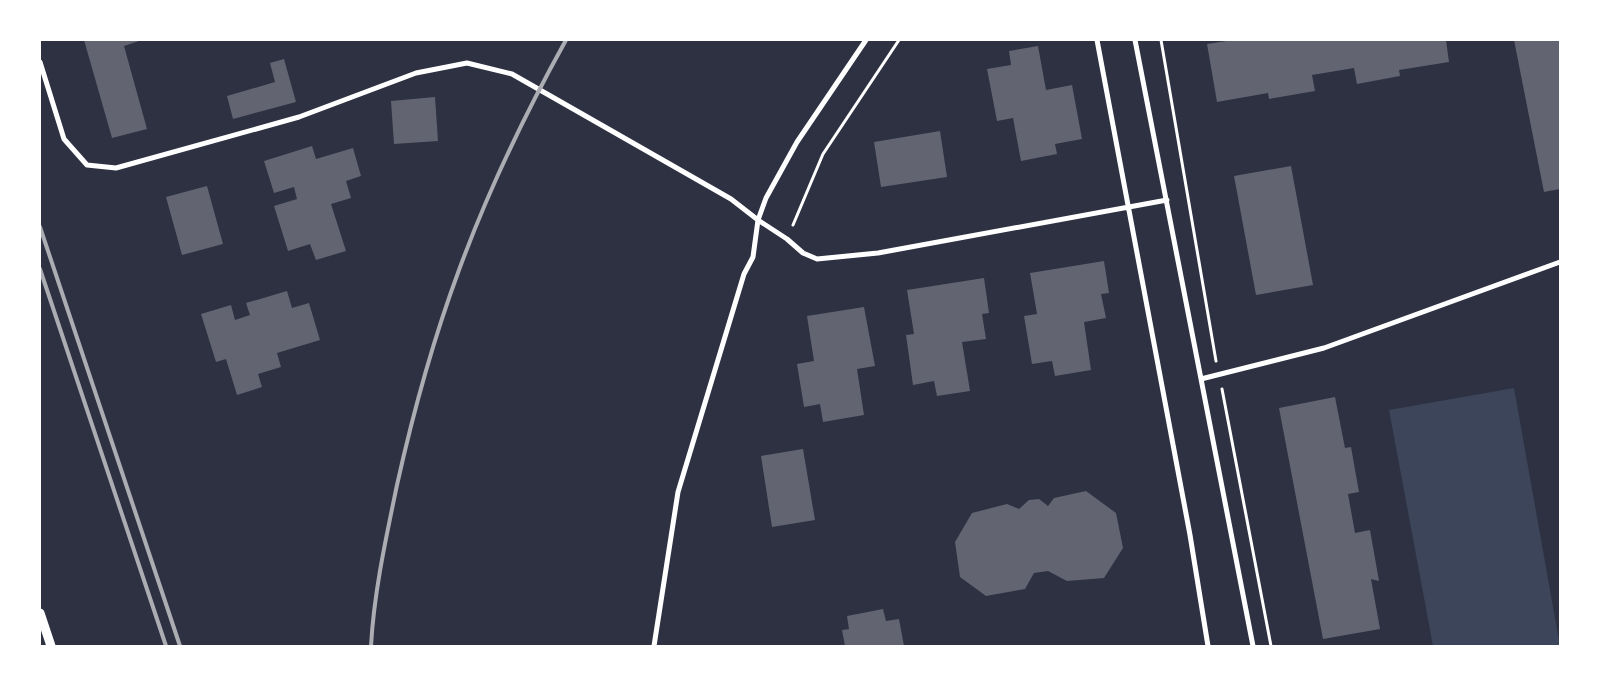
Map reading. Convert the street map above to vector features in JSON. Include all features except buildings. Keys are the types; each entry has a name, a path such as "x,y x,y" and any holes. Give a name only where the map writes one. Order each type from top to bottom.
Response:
{"street":[{"path":"654,646 678,492 744,274 753,256 758,220 766,198 797,142 866,40"},
{"path":"1097,40 1190,535 1208,646"},
{"path":"1135,40 1253,646"},
{"path":"40,62 64,138 87,165 116,168 299,117 416,73 467,63 512,74 540,88 731,199 787,239 803,253 817,259 878,253 1167,200"},
{"path":"1201,379 1324,348 1560,262"},
{"path":"40,613 51,646"}],"path":[{"path":"787,239 822,154 899,40"},
{"path":"1161,40 1219,376 1271,646"}],"shaded area":[{"path":"1514,388 1560,646 1433,646 1389,410"}],"railway":[{"path":"371,646 378,585 397,485 432,350 470,240 495,182 522,124 566,40"},
{"path":"40,227 180,646"},
{"path":"40,269 166,646"}]}
